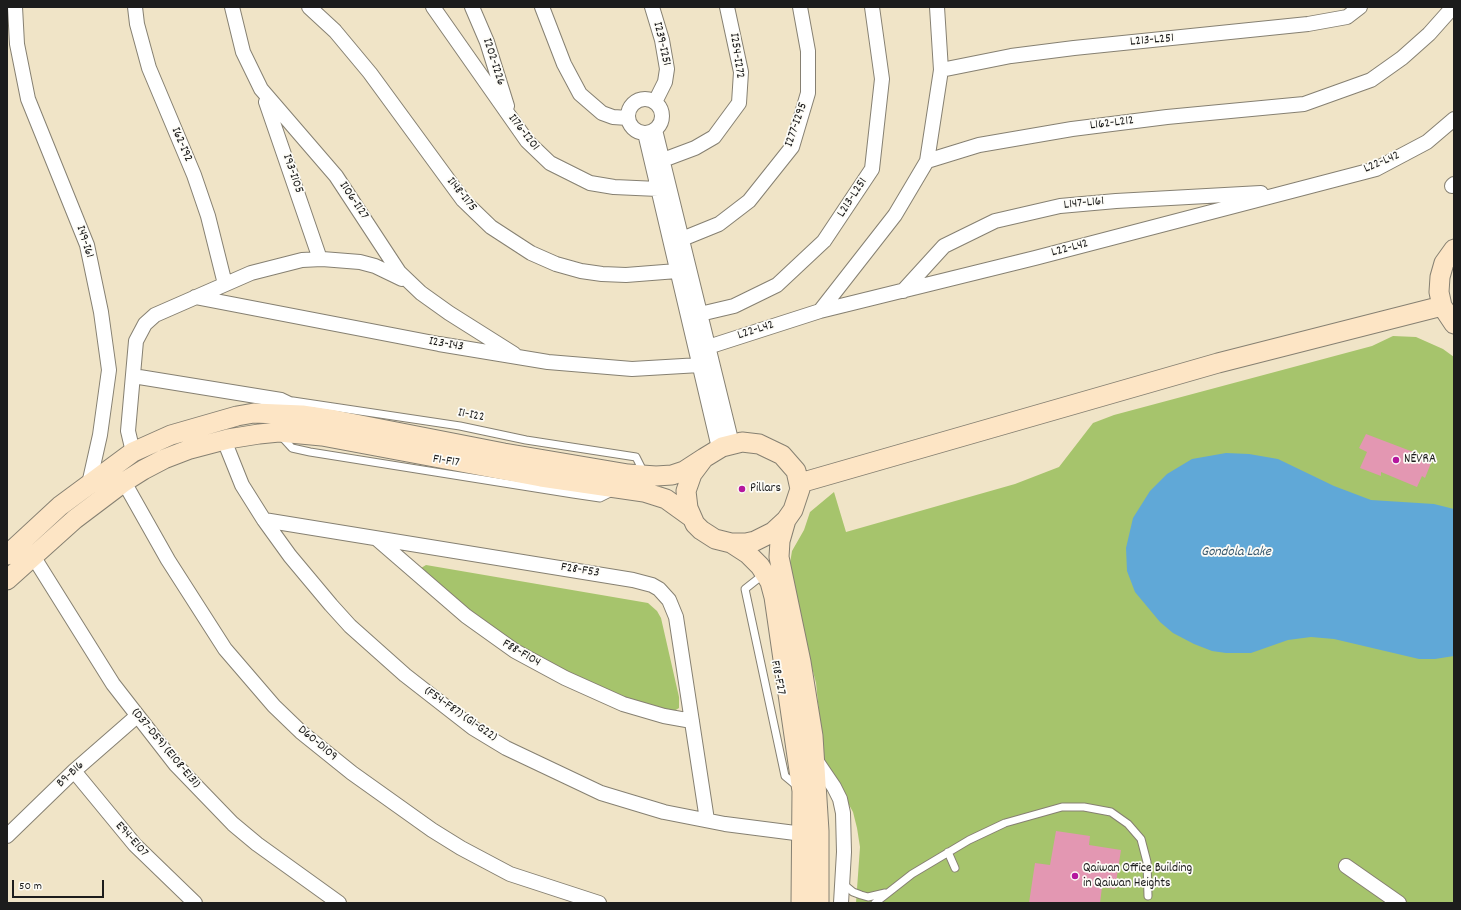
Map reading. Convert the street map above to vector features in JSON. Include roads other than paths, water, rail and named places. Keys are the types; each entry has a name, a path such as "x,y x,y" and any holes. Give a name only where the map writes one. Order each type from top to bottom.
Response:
{"street":[{"name":"I49-I61","path":"15,7 18,44 28,99 87,245 101,312 108,370 100,436 89,484"},
{"name":"I62-I92","path":"135,7 137,24 149,68 194,175 208,216 225,284"},
{"name":"I106-I127","path":"232,7 243,52 261,89 336,176 399,272 411,284 449,314 520,358"},
{"name":"I148-I175","path":"309,7 335,31 370,73 463,200 490,227 531,253 556,264 581,271 626,275 677,270"},
{"name":"I176-I201","path":"433,7 536,152 550,163 580,180 601,186 658,188"},
{"name":"I202-I226","path":"472,7 487,42 511,118"},
{"path":"542,7 564,64 580,94 602,113 628,118"},
{"name":"I239-I251","path":"652,7 662,40 667,69 665,82 655,102"},
{"name":"I254-I272","path":"663,160 695,148 714,137 739,103 741,72 727,7"},
{"name":"I277-I295","path":"682,239 719,224 749,201 792,147 808,93 808,51 800,7"},
{"name":"L213-L251","path":"700,314 734,306 777,285 824,241 872,169 882,79 872,7"},
{"path":"820,311 895,215 927,161 941,70 938,7"},
{"name":"L213-L251","path":"941,70 1011,56 1058,50 1308,24 1347,17 1360,7"},
{"name":"L162-L212","path":"927,161 979,145 1072,129 1167,117 1304,104 1371,80 1402,58 1429,34 1453,7"},
{"name":"I93-I105","path":"261,89 282,143 320,259"},
{"path":"645,99 655,102 661,110 662,117 660,124 650,131 638,132 632,128 628,118 628,111 634,102 645,99"},
{"name":"L22-L42","path":"708,347 820,311 904,291 1376,169 1427,142 1454,119"},
{"path":"650,131 663,160 708,347 719,450"},
{"path":"650,131 658,188 719,450"},
{"name":"L147-L161","path":"904,291 944,246 995,221 1060,206 1116,201 1291,191"},
{"path":"1454,250 1444,263 1440,277 1439,292 1442,306 1454,324"},
{"path":"143,470 134,452 128,431 136,341 145,324 161,312 251,272 280,264 320,259 348,261 375,266 411,284"},
{"name":"I23-I43","path":"195,297 439,344 584,367 654,369 700,365"},
{"path":"800,482 1218,363 1442,306"},
{"path":"133,376 281,400 319,418"},
{"path":"7,555 60,506 134,452 171,435 237,416 254,413 319,418 519,456 594,469 645,475 672,475 684,471 719,450 751,443 776,451 793,466 800,482 797,503 786,520 780,541 779,557 801,662 815,758 819,831 819,903"},
{"path":"7,580 80,514 143,470 164,459 190,449 224,440 279,432 322,436 541,477 660,496 673,503 691,517 701,530 723,542 746,543 766,536 786,520"},
{"name":"(F54-F87) (G1-G22)","path":"224,440 242,485 264,520 294,562 350,626 428,694 474,728 506,748 600,793 664,812 803,834"},
{"path":"691,517 686,500 687,487 692,474 719,450"},
{"name":"D60-D109","path":"124,482 168,560 225,649 274,706 301,732 386,798 432,830 474,856 510,874 599,903"},
{"name":"F28-F53","path":"264,520 652,584 665,595 676,617 707,820"},
{"name":"F88-F104","path":"377,538 466,616 515,651 566,678 623,704 658,714 692,721"},
{"path":"731,543 751,557 765,573 774,597 802,791 803,834 801,903"},
{"name":"(D37-D59) (E108-E131)","path":"33,556 113,684 176,765 233,824 269,853 339,903"},
{"name":"B9-B16","path":"7,836 74,771 137,716"},
{"path":"815,758 834,787 840,799 843,813 841,903"},
{"name":"E94-E107","path":"74,771 135,845 195,903"},
{"path":"1346,866 1399,903"}],"lane":[{"name":"I1-I22","path":"281,400 416,419 526,440 636,457 645,475"},
{"name":"F18-F27","path":"765,573 745,589 785,776 802,791"},
{"path":"876,903 912,874 969,840 1005,823 1062,807 1084,807 1111,812 1128,824 1140,840 1147,862 1148,896"},
{"path":"948,852 955,868"},
{"path":"842,883 853,892 861,895 868,896 887,893"}],"water":[{"name":"Gondola Lake","path":"1226,453 1249,454 1278,459 1334,486 1371,500 1434,504 1454,509 1454,656 1435,659 1419,659 1334,639 1311,637 1288,640 1251,653 1226,653 1212,651 1194,644 1173,633 1160,622 1135,592 1127,571 1126,548 1133,518 1150,491 1167,474 1192,459"}],"place":[{"name":"NÉVRA","path":"1396,460"},
{"name":"Pillars","path":"742,489"},
{"name":"Qaiwan Office Building in Qaiwan Heights","path":"1075,876"}]}
